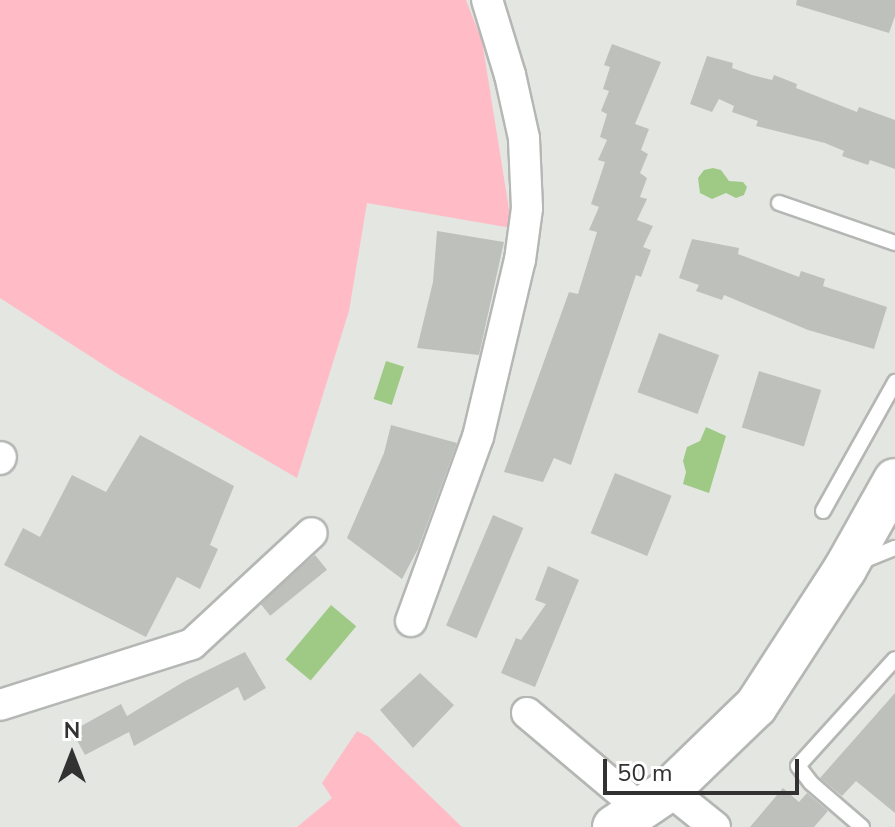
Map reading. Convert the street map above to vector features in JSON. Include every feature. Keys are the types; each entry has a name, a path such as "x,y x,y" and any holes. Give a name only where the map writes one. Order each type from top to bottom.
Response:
{"main road":[{"path":"641,809 756,706 845,569 895,480"}],"street":[{"path":"411,621 478,437 520,260 527,208 524,138 510,75 487,0"},
{"path":"0,705 192,644 312,533"},
{"path":"527,713 641,809 715,827"}],"lane":[{"path":"779,203 895,243"},
{"path":"823,511 895,382"},
{"path":"845,569 895,548"},
{"path":"862,827 811,783 798,766 895,659"}],"shaded area":[{"path":"0,0 466,0 482,41 512,228 367,203 349,311 297,478 116,373 0,298"},
{"path":"704,170 721,170 729,181 743,182 747,187 744,195 736,198 726,193 712,199 700,193 698,178"},
{"path":"386,361 404,367 392,405 374,399"},
{"path":"706,427 726,436 709,493 683,484 686,472 683,461 687,447 700,441"},
{"path":"331,605 356,626 311,681 285,659"},
{"path":"357,731 369,737 462,827 297,827 332,798 322,783"}],"building":[{"path":"797,0 895,0 895,16 889,33 796,5"},
{"path":"612,44 661,62 635,124 649,129 641,150 648,154 640,173 647,178 640,197 647,199 637,220 653,226 643,247 651,250 641,277 636,275 571,465 554,458 543,482 504,472 569,292 578,294 597,232 589,230 599,207 591,204 605,162 598,160 607,140 600,137 607,114 601,111 609,91 603,89 610,67 604,65"},
{"path":"707,56 733,63 732,68 752,75 772,80 774,75 797,84 796,88 857,112 859,107 895,120 895,169 870,160 868,165 842,156 844,151 825,143 756,126 758,121 732,112 734,106 719,99 712,112 690,104"},
{"path":"437,231 504,242 479,355 417,348 433,282"},
{"path":"692,239 739,248 738,254 799,277 801,271 825,279 823,286 887,307 874,349 808,330 724,295 722,300 696,291 699,285 679,278"},
{"path":"659,333 719,355 698,414 637,392"},
{"path":"759,371 821,390 804,446 742,427"},
{"path":"391,425 457,443 418,549 402,579 347,538 384,453"},
{"path":"140,435 234,486 210,545 218,549 200,589 177,577 146,637 4,565 23,528 40,537 72,475 106,492"},
{"path":"615,473 672,496 647,556 591,533"},
{"path":"493,515 523,528 476,638 446,625"},
{"path":"315,555 327,570 270,616 258,601"},
{"path":"548,566 579,580 535,687 501,673 516,638 521,640 546,604 535,600"},
{"path":"245,652 266,688 244,701 238,687 134,746 129,732 85,755 72,731 121,704 127,716 185,681"},
{"path":"420,673 454,705 413,748 380,710"},
{"path":"895,693 895,813 856,781 842,796 820,778"},
{"path":"783,788 799,802 807,793 828,811 814,827 750,827"}]}
